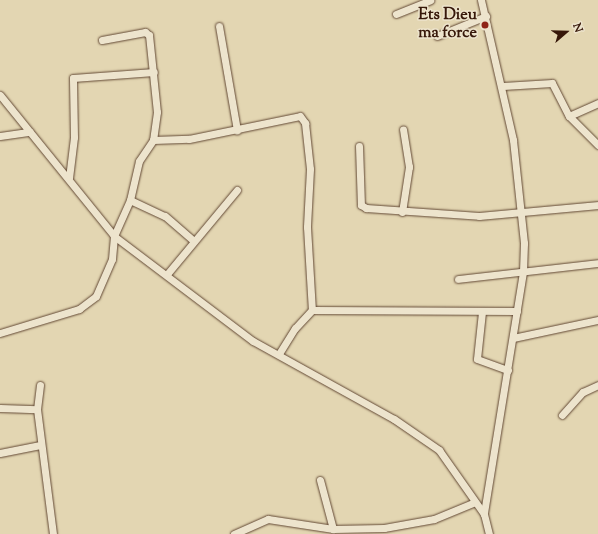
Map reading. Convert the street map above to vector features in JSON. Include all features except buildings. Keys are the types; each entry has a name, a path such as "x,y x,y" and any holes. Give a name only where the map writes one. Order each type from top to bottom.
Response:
{"street":[{"path":"396,14 430,0"},
{"path":"481,0 503,86 522,214 523,272 484,514"},
{"path":"437,36 486,16"},
{"path":"219,26 238,130"},
{"path":"0,333 87,305 96,296 112,259 114,236 130,200 140,161 153,140 157,112 149,35 145,32 102,40"},
{"path":"69,178 74,137 73,78 154,72"},
{"path":"503,86 552,83 569,116 598,145"},
{"path":"0,95 69,178 114,236 168,273 221,318 279,354 418,433 453,466 484,514 489,534"},
{"path":"569,116 598,103"},
{"path":"153,140 189,139 303,117 310,169 307,227 312,310 295,328 279,354"},
{"path":"402,212 409,167 403,129"},
{"path":"0,136 30,132"},
{"path":"359,146 361,205 402,212 522,214 598,205"},
{"path":"168,273 238,190"},
{"path":"130,200 165,216 194,241"},
{"path":"458,279 598,263"},
{"path":"312,310 517,311"},
{"path":"482,312 478,359 508,370"},
{"path":"513,338 598,320"},
{"path":"40,385 37,409 40,445 53,534"},
{"path":"562,415 583,392 598,385"},
{"path":"0,408 37,409"},
{"path":"0,451 40,445"},
{"path":"320,480 333,529"},
{"path":"234,534 268,519 333,529 408,525 475,502"}],"place":[{"name":"Ets Dieu ma force","path":"485,25"}]}
